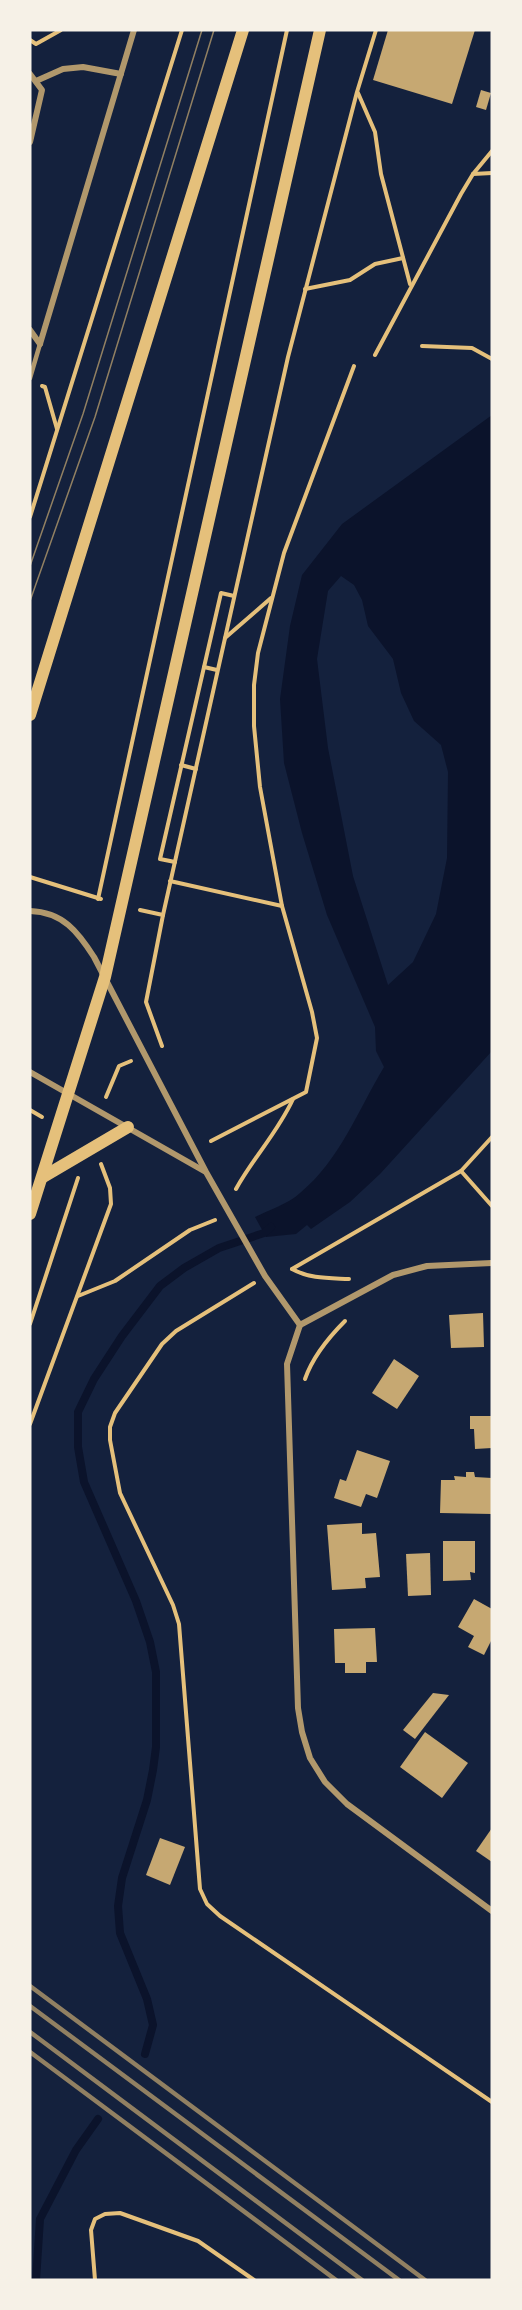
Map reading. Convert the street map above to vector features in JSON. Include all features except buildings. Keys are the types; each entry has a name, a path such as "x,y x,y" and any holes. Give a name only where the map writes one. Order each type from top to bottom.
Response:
{"main road":[{"path":"30,715 243,30"},
{"path":"30,1214 105,977 320,30"},
{"path":"43,1177 128,1127"}],"street":[{"path":"40,344 134,30"},
{"path":"36,81 63,69 82,67 121,74"},
{"path":"30,74 42,90 30,142"},
{"path":"30,330 40,344"},
{"path":"30,911 63,920 77,932 105,977 206,1172 254,1257 300,1325"},
{"path":"30,1072 206,1172"},
{"path":"492,1263 427,1266 393,1275 300,1325 287,1364 298,1708 307,1750 325,1782 347,1804 492,1911"}],"lane":[{"path":"30,378 40,344"}],"path":[{"path":"30,40 36,44 61,30"},
{"path":"30,517 182,30"},
{"path":"30,877 99,899 287,30"},
{"path":"162,1046 146,1002 170,881 288,357 357,92 376,30"},
{"path":"357,92 375,132 381,174 410,285"},
{"path":"375,355 410,285 473,174 492,151"},
{"path":"473,174 492,173"},
{"path":"305,289 350,280 375,264 403,258"},
{"path":"422,346 472,348 492,359"},
{"path":"211,1141 306,1092 316,1038 312,1012 282,906 260,787 254,726 254,685 258,653 284,553 354,366"},
{"path":"38,385 45,387 57,431"},
{"path":"175,862 160,859 221,593 234,596"},
{"path":"225,639 271,597"},
{"path":"204,667 217,670"},
{"path":"181,765 196,769"},
{"path":"170,881 282,906"},
{"path":"136,909 163,915"},
{"path":"105,1098 119,1066 132,1061"},
{"path":"236,1189 247,1169 284,1119 293,1099"},
{"path":"30,1110 46,1120"},
{"path":"292,1269 461,1172 492,1137"},
{"path":"30,1424 111,1203 110,1188 101,1164 93,1167"},
{"path":"461,1172 492,1206"},
{"path":"30,1324 79,1176"},
{"path":"77,1297 115,1281 190,1230 216,1220"},
{"path":"250,1285 177,1331 162,1344 115,1413 110,1427 110,1440 120,1493 180,1624 200,1889 207,1904 220,1916 492,2102"},
{"path":"304,1387 305,1377 312,1360 348,1318"},
{"path":"94,2280 91,2230 95,2219 105,2214 120,2213 198,2241 254,2280"}],"water":[{"path":"492,415 492,1051 380,1174 350,1202 311,1229 307,1225 296,1234 266,1237 255,1217 290,1200 314,1180 347,1134 384,1067 376,1051 375,1027 327,915 284,763 280,699 290,626 302,575 342,524","holes":["341,576 354,585 362,600 368,626 393,659 401,693 414,721 441,745 448,772 447,858 436,914 413,962 388,985 353,876 328,748 317,659 328,591"]}],"waterway":[{"path":"145,2054 153,2025 147,1999 120,1933 118,1906 122,1878 147,1800 153,1770 156,1747 156,1672 150,1642 136,1601 84,1482 78,1447 78,1412 94,1379 122,1336 160,1286 184,1268 219,1248 264,1233 271,1227"},
{"path":"36,2280 40,2219 76,2150 98,2119"}],"tram line":[{"path":"30,566 83,414 202,30"},
{"path":"30,601 95,417 214,30"}],"railway":[{"path":"30,1986 425,2280"},
{"path":"30,2006 399,2280"},
{"path":"30,2032 362,2280"},
{"path":"30,2052 336,2280"}]}
